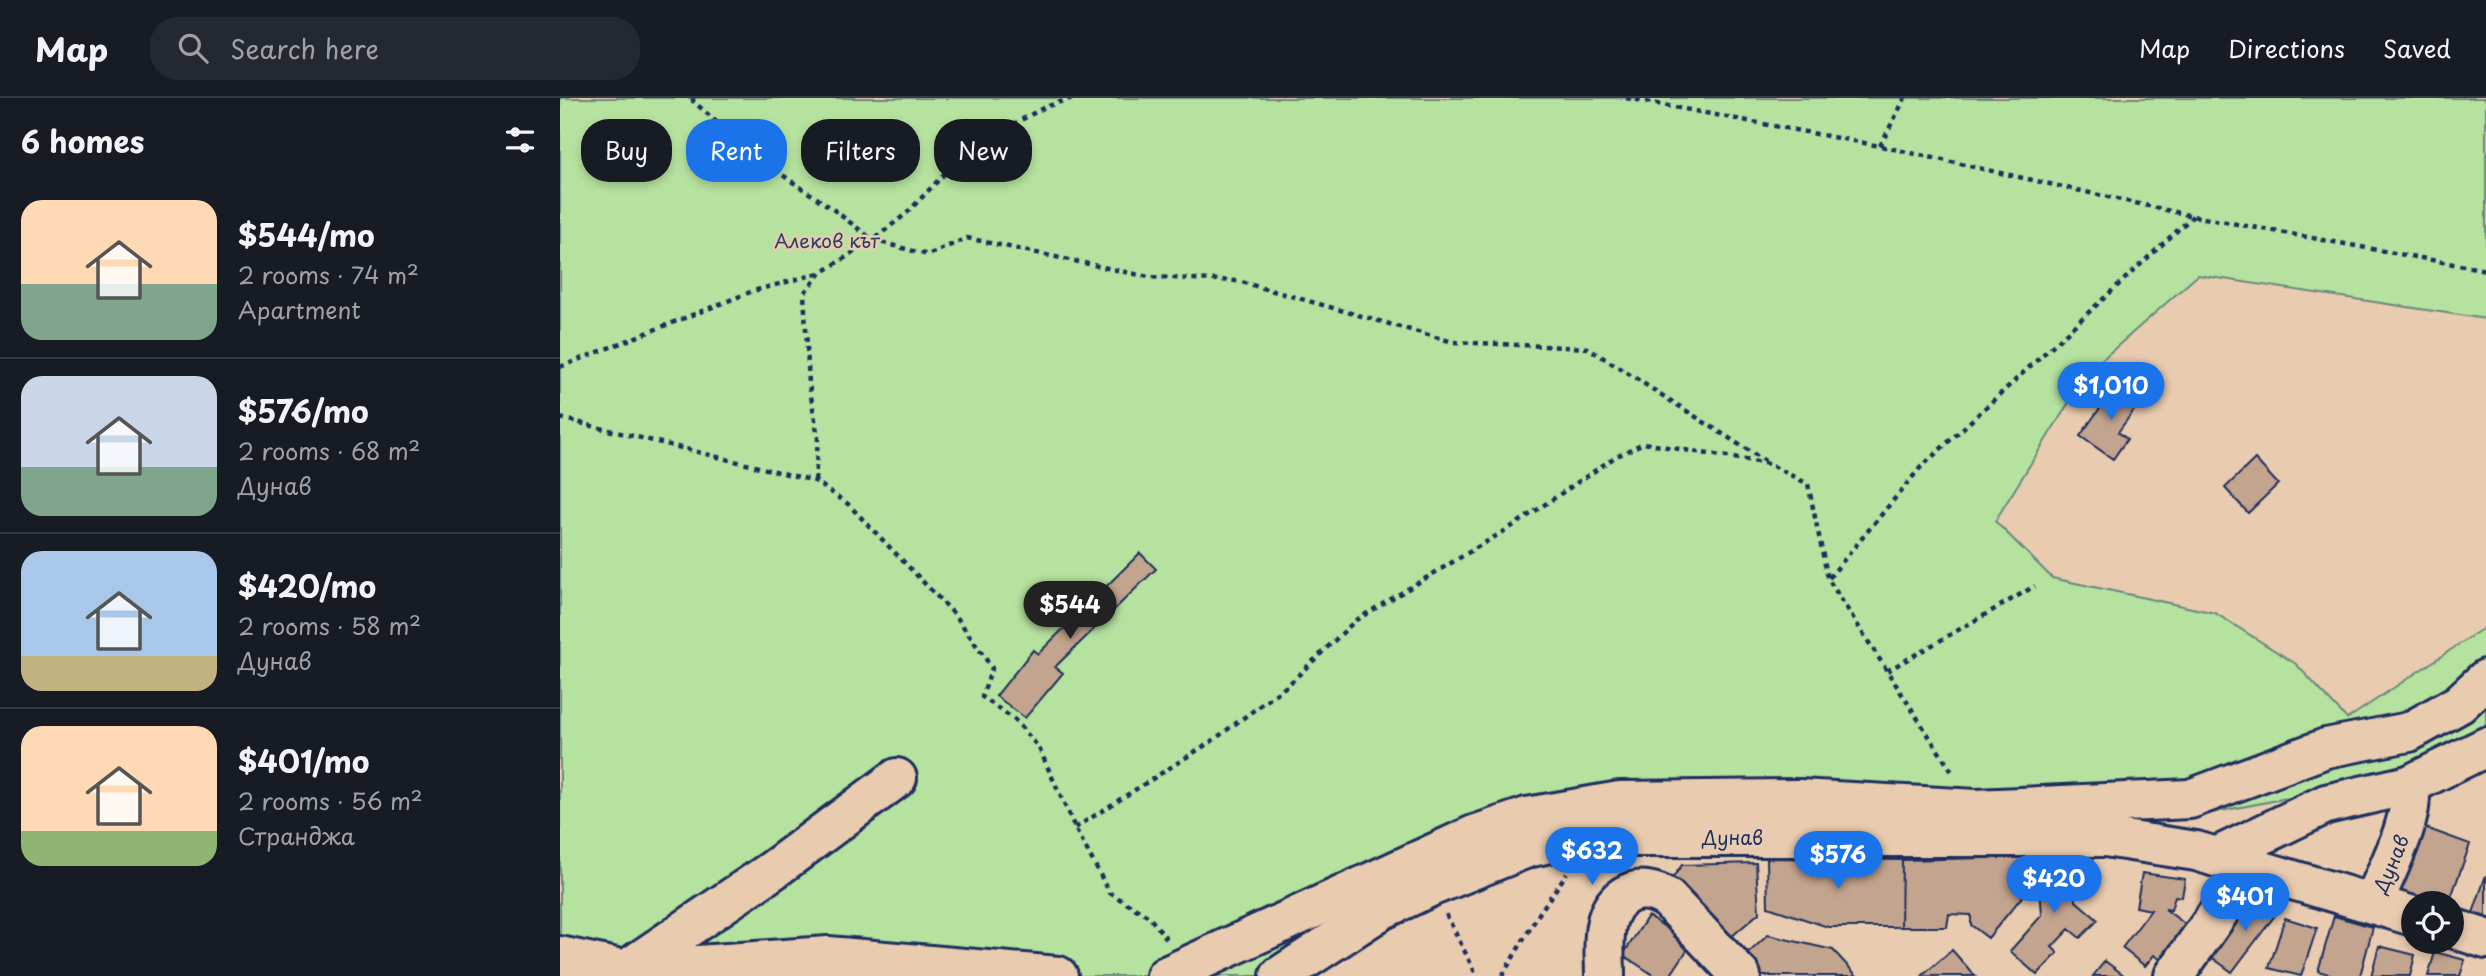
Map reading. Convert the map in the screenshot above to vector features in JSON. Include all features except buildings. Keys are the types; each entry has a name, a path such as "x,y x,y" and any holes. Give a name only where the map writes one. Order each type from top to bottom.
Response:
{"street":[{"path":"1178,972 1484,831 1527,817 1620,801 1799,799 1976,809 2190,799 2326,748 2409,732 2459,704 2486,679"},
{"path":"2174,976 2233,862 2326,804 2409,785 2486,747"},
{"path":"619,973 773,870 897,778"},
{"name":"Дунав","path":"1280,976 1381,910 1432,886 1527,848 1566,840 1603,837 2084,837 2167,845 2373,904 2406,819 2410,799 2409,785"},
{"path":"1605,976 1607,924 1616,904 1629,893 1639,890 1659,893 1673,904 1741,976"},
{"path":"2373,904 2401,912"},
{"path":"2464,932 2486,939"},
{"path":"560,956 619,973 828,956 1058,976"}],"path":[{"path":"693,98 693,101 757,158 830,207 873,240 928,255 967,238 1149,278 1238,281 1453,342 1588,348 1769,464 1808,484 1828,579 1976,809"},
{"path":"815,481 818,438 809,384 804,293 821,273 873,240 907,214 969,148 1045,107 1072,98"},
{"path":"1626,98 1880,146 2193,216 2486,270"},
{"path":"1880,146 1905,98"},
{"path":"1828,579 1920,467 2193,216"},
{"path":"560,367 753,291 821,273"},
{"path":"560,418 815,481 848,504 956,616 992,668 982,697 1015,720 1039,748 1075,828 1110,893 1149,917 1178,972"},
{"path":"1075,828 1212,741 1288,685 1356,620 1516,524 1615,457 1643,443 1769,464"},
{"path":"1887,671 2035,586"},
{"path":"1502,976 1540,912 1571,867"},
{"path":"1432,886 1477,976"}],"green space":[{"name":"Алеков кът","path":"560,98 2486,98 2486,319 2198,275 2088,372 1995,521 2052,578 2215,613 2296,664 2347,719 2485,627 2486,623 2486,727 2380,780 2175,820 1630,832 1327,935 1258,976 560,976"}]}
